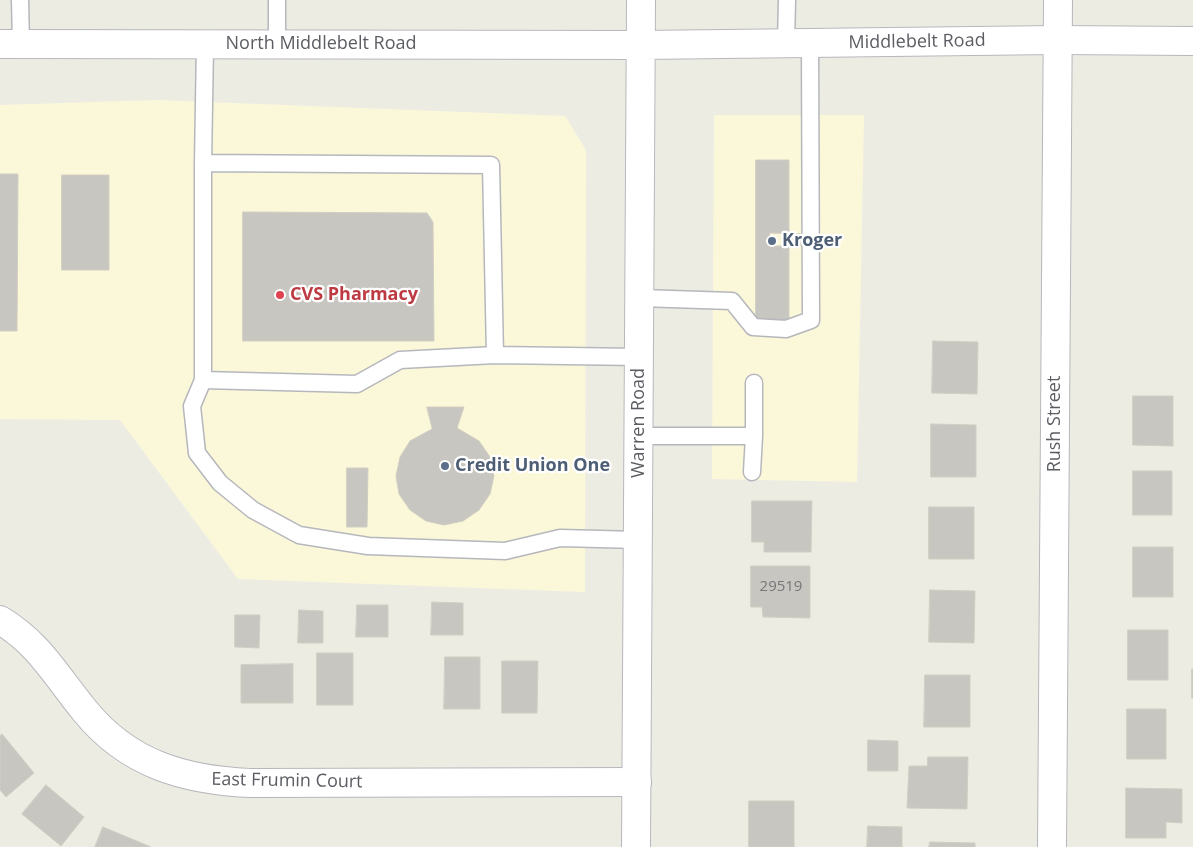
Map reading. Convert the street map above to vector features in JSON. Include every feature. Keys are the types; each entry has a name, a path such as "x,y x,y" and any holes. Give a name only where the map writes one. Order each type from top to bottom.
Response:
{"main road":[{"name":"Warren Road","path":"636,847 641,0"},
{"name":"Rush Street","path":"1052,847 1058,0"},
{"name":"Middlebelt Road","path":"641,45 1058,40 1193,41"},
{"name":"North Middlebelt Road","path":"11,44 641,45"},
{"name":"East Frumin Court","path":"0,620 30,642 47,660 85,711 116,742 162,768 187,776 214,781 250,783 637,782"}],"lane":[{"path":"11,44 20,0"},
{"path":"277,0 277,44"},
{"path":"640,298 732,300 753,327 786,330 811,320 798,43 787,0"},
{"path":"205,44 203,380 192,406 197,452 220,483 253,510 299,535 368,546 506,551 560,538 638,540"},
{"path":"203,163 491,164 494,355"},
{"path":"203,380 357,384 400,360 494,355 639,357"},
{"path":"752,472 754,382"},
{"path":"639,436 754,436"}],"shaded area":[{"path":"157,100 565,116 586,150 585,592 238,579 120,420 0,419 0,105"},
{"path":"714,115 864,115 857,482 712,479"}],"building":[{"path":"756,160 789,160 789,321 756,321"},
{"path":"0,174 18,174 17,331 0,331"},
{"path":"62,175 109,175 109,270 62,270"},
{"name":"CVS Pharmacy","path":"243,212 427,213 433,222 434,341 243,341"},
{"path":"770,233 810,234 809,246 770,246"},
{"path":"933,341 978,342 977,394 932,393"},
{"path":"1133,396 1173,396 1173,446 1133,445"},
{"name":"Credit Union One","path":"427,407 464,407 457,428 479,441 490,457 494,476 490,494 479,510 463,521 444,525 426,521 410,510 399,494 396,476 400,457 410,441 432,429"},
{"path":"931,424 976,425 976,477 931,477"},
{"path":"347,468 368,468 367,527 347,527"},
{"path":"1133,471 1172,471 1172,515 1133,515"},
{"path":"752,501 812,501 811,552 764,552 764,542 752,542"},
{"path":"929,507 974,507 974,559 929,559"},
{"path":"1133,547 1173,547 1173,597 1133,597"},
{"path":"751,566 810,566 810,618 763,617 762,607 751,607"},
{"path":"930,590 975,591 974,643 929,642"},
{"path":"432,602 463,603 463,635 431,635"},
{"path":"357,605 388,605 388,637 356,637"},
{"path":"299,610 323,611 323,643 298,643"},
{"path":"235,615 260,615 259,648 235,647"},
{"path":"1128,630 1168,630 1168,680 1128,680"},
{"path":"317,653 353,653 353,705 317,705"},
{"path":"445,657 480,657 480,709 444,709"},
{"path":"502,661 538,661 537,713 502,713"},
{"path":"293,664 293,703 241,703 241,665"},
{"path":"1193,669 1193,698 1192,698"},
{"path":"925,675 970,675 970,727 924,727"},
{"path":"1127,709 1166,709 1166,759 1127,759"},
{"path":"2,734 34,773 6,797 0,790 0,736"},
{"path":"868,740 898,741 898,771 868,771"},
{"path":"928,757 968,757 967,809 907,808 909,766 927,766"},
{"path":"46,785 84,817 61,846 22,814"},
{"path":"1126,788 1182,789 1182,823 1166,822 1166,838 1126,838"},
{"path":"749,801 794,801 794,847 749,847"},
{"path":"868,826 902,827 902,847 867,847"},
{"path":"103,827 151,847 95,847"},
{"path":"930,842 975,843 975,847 929,847"}],"place":[{"name":"Kroger","path":"772,241"},
{"name":"CVS Pharmacy","path":"280,295"},
{"name":"Credit Union One","path":"445,466"}]}
